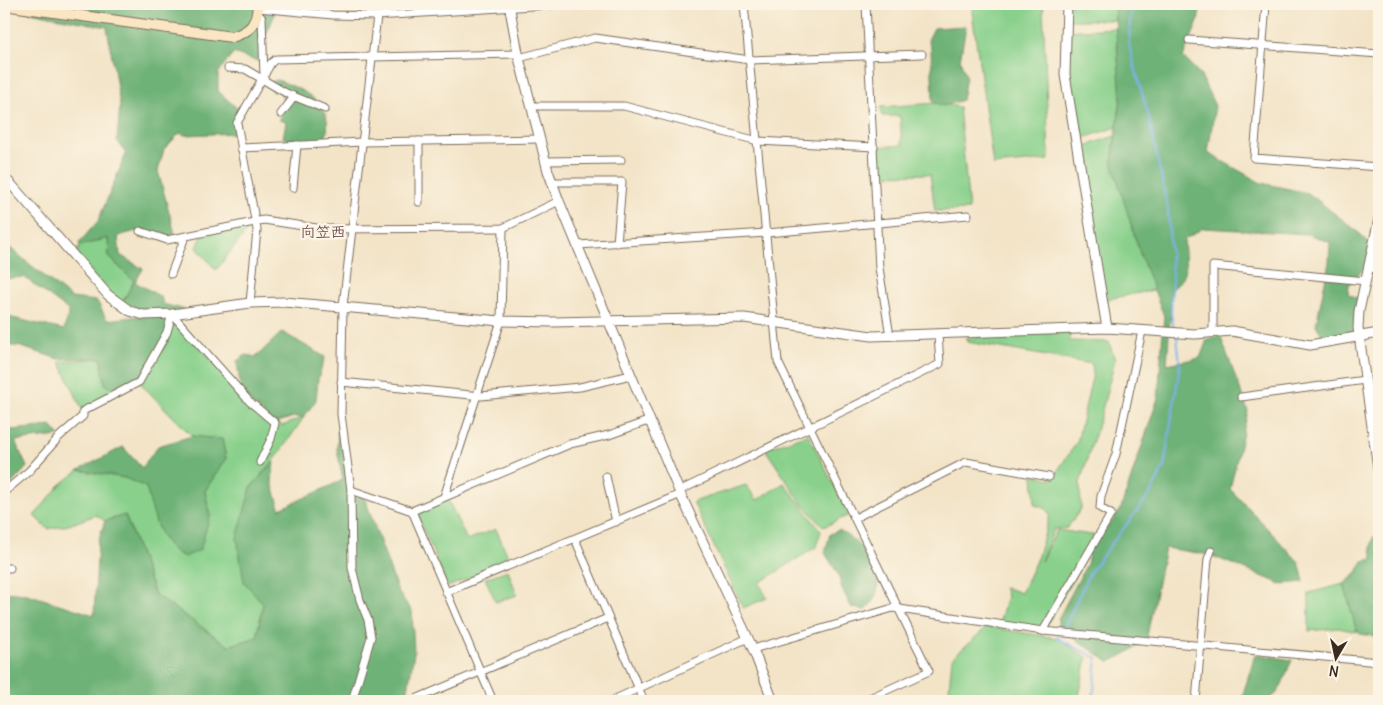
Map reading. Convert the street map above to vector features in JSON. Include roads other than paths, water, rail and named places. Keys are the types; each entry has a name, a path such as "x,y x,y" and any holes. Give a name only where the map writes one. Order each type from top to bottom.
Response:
{"main road":[{"path":"4,5 232,37 254,26 258,9"}],"street":[{"path":"264,78 262,18 258,9 333,15 377,16 562,4"},
{"path":"744,4 778,362 929,671 863,701"},
{"path":"866,4 879,268 890,336"},
{"path":"1067,4 1065,75 1107,328"},
{"path":"1266,4 1254,158 1379,167"},
{"path":"509,6 518,56 545,161 559,201 680,493 753,649 773,701"},
{"path":"352,701 371,637 368,620 360,600 352,568 351,490 343,443 341,382 343,306 377,16"},
{"path":"250,303 257,230 236,123 276,59 372,56 518,56 595,38 750,60 922,54"},
{"path":"1189,40 1379,54"},
{"path":"228,68 245,69 264,78 294,97 325,109"},
{"path":"281,114 294,97"},
{"path":"532,106 624,106 758,141 874,147"},
{"path":"241,148 362,142 540,140"},
{"path":"419,141 419,202"},
{"path":"293,188 297,145"},
{"path":"545,161 620,160"},
{"path":"4,179 10,183 118,304 144,315 172,314 250,303 284,302 501,320 727,318 890,336 1107,328 1195,334 1246,332 1310,345 1379,332"},
{"path":"552,182 622,182 617,243"},
{"path":"140,231 167,240 264,220 323,229 503,228 559,201"},
{"path":"578,246 766,233 968,215"},
{"path":"1379,219 1360,311 1358,337 1379,475"},
{"path":"444,498 501,320 503,228"},
{"path":"170,274 185,237"},
{"path":"1213,332 1213,266 1366,281"},
{"path":"1369,268 1379,269"},
{"path":"172,314 249,401 275,423 271,440 260,462"},
{"path":"4,492 29,471 60,436 83,416 83,412 139,382 167,332 172,314"},
{"path":"1042,631 1111,514 1100,508 1100,496 1116,454 1142,331"},
{"path":"446,592 616,522 680,493 940,364 938,335"},
{"path":"341,382 477,396 580,387 631,375"},
{"path":"1241,397 1365,380"},
{"path":"351,490 412,512 570,444 609,435 645,422 651,423"},
{"path":"855,518 966,462 1049,477"},
{"path":"606,476 616,522"},
{"path":"412,512 493,701"},
{"path":"575,539 644,701"},
{"path":"1196,701 1208,559 1211,551"},
{"path":"753,649 883,610 899,609 1042,631 1379,662"},
{"path":"411,701 608,618"},
{"path":"611,701 748,638"}],"waterway":[{"path":"1131,4 1129,43 1149,118 1168,209 1172,280 1171,314 1174,329"},
{"path":"1063,630 1090,572 1150,494 1164,467 1180,365 1177,336"},
{"path":"1059,636 1057,638 1097,658 1093,701"}],"district":[{"name":"向笠西","path":"323,232"}]}
